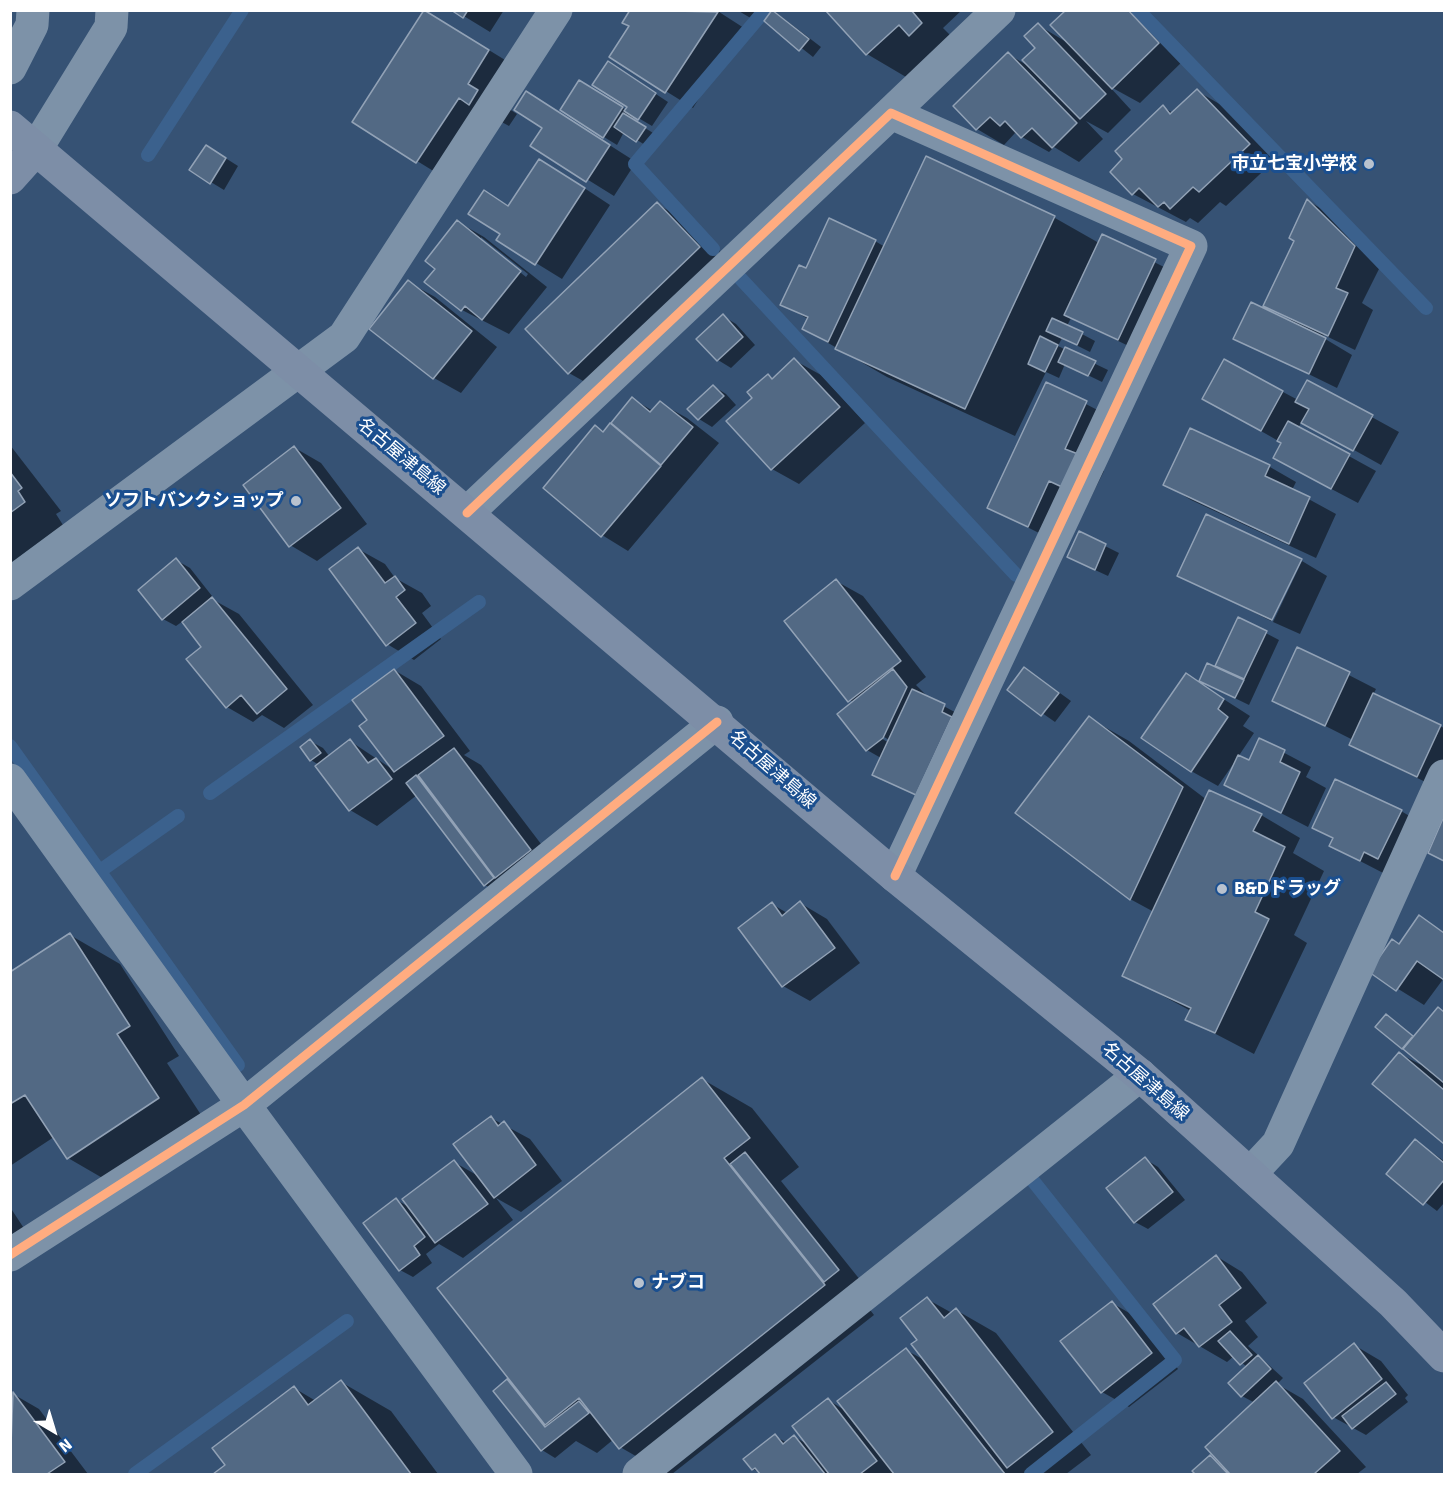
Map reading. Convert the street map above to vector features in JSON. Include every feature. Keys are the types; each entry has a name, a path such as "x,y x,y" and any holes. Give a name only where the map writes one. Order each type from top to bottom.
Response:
{"main road":[{"name":"名古屋津島線","path":"10,127 717,722 895,876 1140,1075 1393,1303 1444,1356"},
{"path":"10,178 36,149"}],"street":[{"path":"10,68 32,25 33,10"},
{"path":"36,149 111,27 112,10"},
{"path":"10,584 344,337 556,10"},
{"path":"467,513 999,10"},
{"path":"891,113 1191,246 895,876"},
{"path":"10,1255 244,1105 717,722"},
{"path":"1250,1174 1278,1144 1444,776"},
{"path":"10,780 244,1105 516,1474"},
{"path":"639,1474 1140,1075"}],"building":[{"path":"424,10 489,50 468,84 478,90 469,105 459,98 416,163 352,122"},
{"path":"451,10 468,10 463,18"},
{"path":"630,10 718,12 665,93 609,57 629,26 622,23"},
{"path":"772,10 809,39 799,51 764,21"},
{"path":"825,10 911,10 922,23 909,36 899,25 866,55"},
{"path":"1066,10 1128,10 1159,43 1112,89 1050,25"},
{"path":"1038,23 1106,94 1080,119 1022,60 1035,48 1024,36"},
{"path":"1008,52 1077,123 1052,148 1032,128 1021,138 1005,121 1000,126 990,117 976,130 953,106"},
{"path":"608,61 656,93 638,120 624,111 627,107 592,85"},
{"path":"579,80 623,107 603,138 560,110"},
{"path":"1197,89 1250,144 1199,192 1193,187 1170,209 1164,202 1158,207 1139,188 1132,195 1110,172 1122,159 1115,151 1163,105 1170,114"},
{"path":"526,91 610,145 586,182 530,146 542,128 514,110"},
{"path":"623,113 646,127 636,142 614,127"},
{"path":"206,145 226,158 210,184 189,170"},
{"path":"926,156 1055,216 965,409 835,349"},
{"path":"539,159 585,188 535,265 496,240 500,234 468,214 484,190 508,206"},
{"path":"1307,199 1355,246 1336,288 1348,293 1328,336 1263,306 1294,241 1289,238"},
{"path":"657,202 700,247 568,374 525,329"},
{"path":"829,218 876,240 828,342 802,329 808,317 780,305 799,265 806,268"},
{"path":"457,220 521,271 482,320 465,306 461,311 424,282 435,269 425,261"},
{"path":"1102,234 1156,259 1118,340 1064,315"},
{"path":"408,280 472,331 433,379 369,329"},
{"path":"1251,302 1326,338 1309,374 1233,339"},
{"path":"723,314 743,337 717,361 696,339"},
{"path":"1052,318 1083,332 1077,345 1046,331"},
{"path":"1040,336 1058,345 1045,372 1028,364"},
{"path":"1065,347 1096,361 1088,376 1058,362"},
{"path":"794,358 840,407 771,470 726,421 752,398 747,392 768,374 772,379"},
{"path":"1224,359 1283,391 1261,431 1202,399"},
{"path":"1307,380 1373,415 1353,451 1301,423 1309,409 1295,402"},
{"path":"1046,382 1087,401 1065,449 1078,454 1062,487 1049,481 1028,527 987,508"},
{"path":"713,385 724,396 698,420 687,409"},
{"path":"632,397 650,412 660,401 693,427 661,465 611,423"},
{"path":"1288,421 1350,454 1331,489 1273,458 1281,443 1277,441"},
{"path":"610,423 661,466 601,537 543,488 595,425 603,432"},
{"path":"1190,428 1270,465 1265,476 1310,497 1289,544 1163,485"},
{"path":"294,446 341,508 289,547 243,485"},
{"path":"10,472 22,488 18,491 25,502 10,513"},
{"path":"1206,514 1302,559 1272,620 1177,576"},
{"path":"1079,531 1106,544 1095,570 1067,557"},
{"path":"358,547 385,583 395,576 405,590 396,597 416,623 386,646 329,569"},
{"path":"176,558 200,588 162,620 138,590"},
{"path":"836,579 901,661 848,702 784,621"},
{"path":"212,597 287,689 257,714 241,695 226,708 186,659 201,647 182,622"},
{"path":"1238,617 1267,631 1244,679 1215,666"},
{"path":"1297,647 1350,672 1325,726 1272,701"},
{"path":"1207,663 1244,680 1235,698 1199,681"},
{"path":"1024,667 1059,693 1041,716 1007,690"},
{"path":"394,669 444,736 394,772 359,726 367,720 352,700"},
{"path":"893,669 907,687 883,738 866,751 837,714"},
{"path":"1186,673 1224,699 1218,709 1228,717 1191,772 1141,738"},
{"path":"912,689 945,704 942,712 952,717 916,795 872,775"},
{"path":"1373,693 1441,725 1417,777 1349,745"},
{"path":"1089,716 1183,787 1130,900 1015,813"},
{"path":"1259,738 1285,750 1280,762 1300,772 1281,813 1224,785 1238,755 1249,760"},
{"path":"310,739 321,753 310,761 300,747"},
{"path":"350,739 368,763 376,758 392,779 349,811 315,766"},
{"path":"454,748 531,850 495,878 418,775"},
{"path":"416,775 494,878 484,886 406,783"},
{"path":"1335,779 1402,810 1378,859 1364,852 1360,861 1329,846 1333,838 1312,828"},
{"path":"1209,790 1262,814 1253,831 1285,847 1255,912 1269,919 1215,1033 1185,1020 1191,1008 1122,976"},
{"path":"1444,816 1444,861 1428,853"},
{"path":"800,901 835,948 782,987 738,928 772,902 782,916"},
{"path":"1419,915 1444,933 1444,980 1417,961 1396,991 1369,972 1392,939 1399,944"},
{"path":"70,933 130,1026 117,1034 159,1098 67,1159 25,1095 10,1104 10,972"},
{"path":"1438,1007 1444,1012 1444,1083 1403,1049"},
{"path":"1386,1014 1413,1036 1402,1049 1375,1027"},
{"path":"1399,1052 1444,1090 1444,1144 1372,1084"},
{"path":"702,1077 750,1138 724,1158 825,1285 619,1449 579,1398 545,1425 437,1288"},
{"path":"491,1116 498,1126 504,1121 536,1165 494,1198 453,1144"},
{"path":"1415,1139 1444,1163 1444,1180 1423,1205 1386,1174"},
{"path":"745,1152 839,1270 824,1282 730,1164"},
{"path":"1145,1157 1173,1192 1134,1223 1106,1188"},
{"path":"454,1160 488,1204 435,1243 402,1199"},
{"path":"396,1198 425,1237 414,1246 420,1255 399,1271 363,1223"},
{"path":"1216,1255 1241,1288 1219,1305 1232,1322 1199,1347 1184,1328 1176,1334 1153,1304"},
{"path":"927,1297 944,1318 956,1308 1053,1432 1007,1468 911,1344 917,1340 900,1318"},
{"path":"1112,1301 1152,1353 1101,1393 1060,1341"},
{"path":"1230,1331 1252,1355 1240,1365 1218,1341"},
{"path":"1354,1343 1382,1379 1332,1419 1304,1383"},
{"path":"906,1348 1005,1474 894,1474 837,1401"},
{"path":"1258,1355 1271,1369 1241,1397 1228,1383"},
{"path":"507,1379 545,1427 579,1401 589,1413 541,1451 493,1391"},
{"path":"341,1380 411,1474 213,1474 225,1465 212,1448 294,1386 308,1405"},
{"path":"1276,1381 1340,1451 1314,1474 1230,1474 1205,1447"},
{"path":"1386,1382 1396,1394 1352,1429 1342,1416"},
{"path":"13,1392 65,1462 47,1474 13,1474 10,1471"},
{"path":"828,1398 877,1461 860,1474 829,1474 792,1426"},
{"path":"775,1434 783,1444 794,1435 825,1474 760,1474 755,1468 752,1470 743,1459"},
{"path":"1210,1455 1228,1474 1195,1474 1192,1471"}],"waterway":[{"path":"148,155 242,10"},
{"path":"713,249 635,164 765,10"},
{"path":"1138,10 1426,308"},
{"path":"741,279 1016,575"},
{"path":"210,793 479,602"},
{"path":"10,746 238,1065"},
{"path":"100,871 178,816"},
{"path":"1031,1474 1175,1360 1034,1182"},
{"path":"135,1474 347,1321"}],"cycle path":[{"path":"467,513 891,113 1191,246 895,876"},
{"path":"10,1255 244,1105 717,722"}],"place":[{"name":"市立七宝小学校","path":"1369,164"},
{"name":"ソフトバンクショップ","path":"296,501"},
{"name":"B&Dドラッグ","path":"1222,889"},
{"name":"ナブコ","path":"639,1283"}]}
